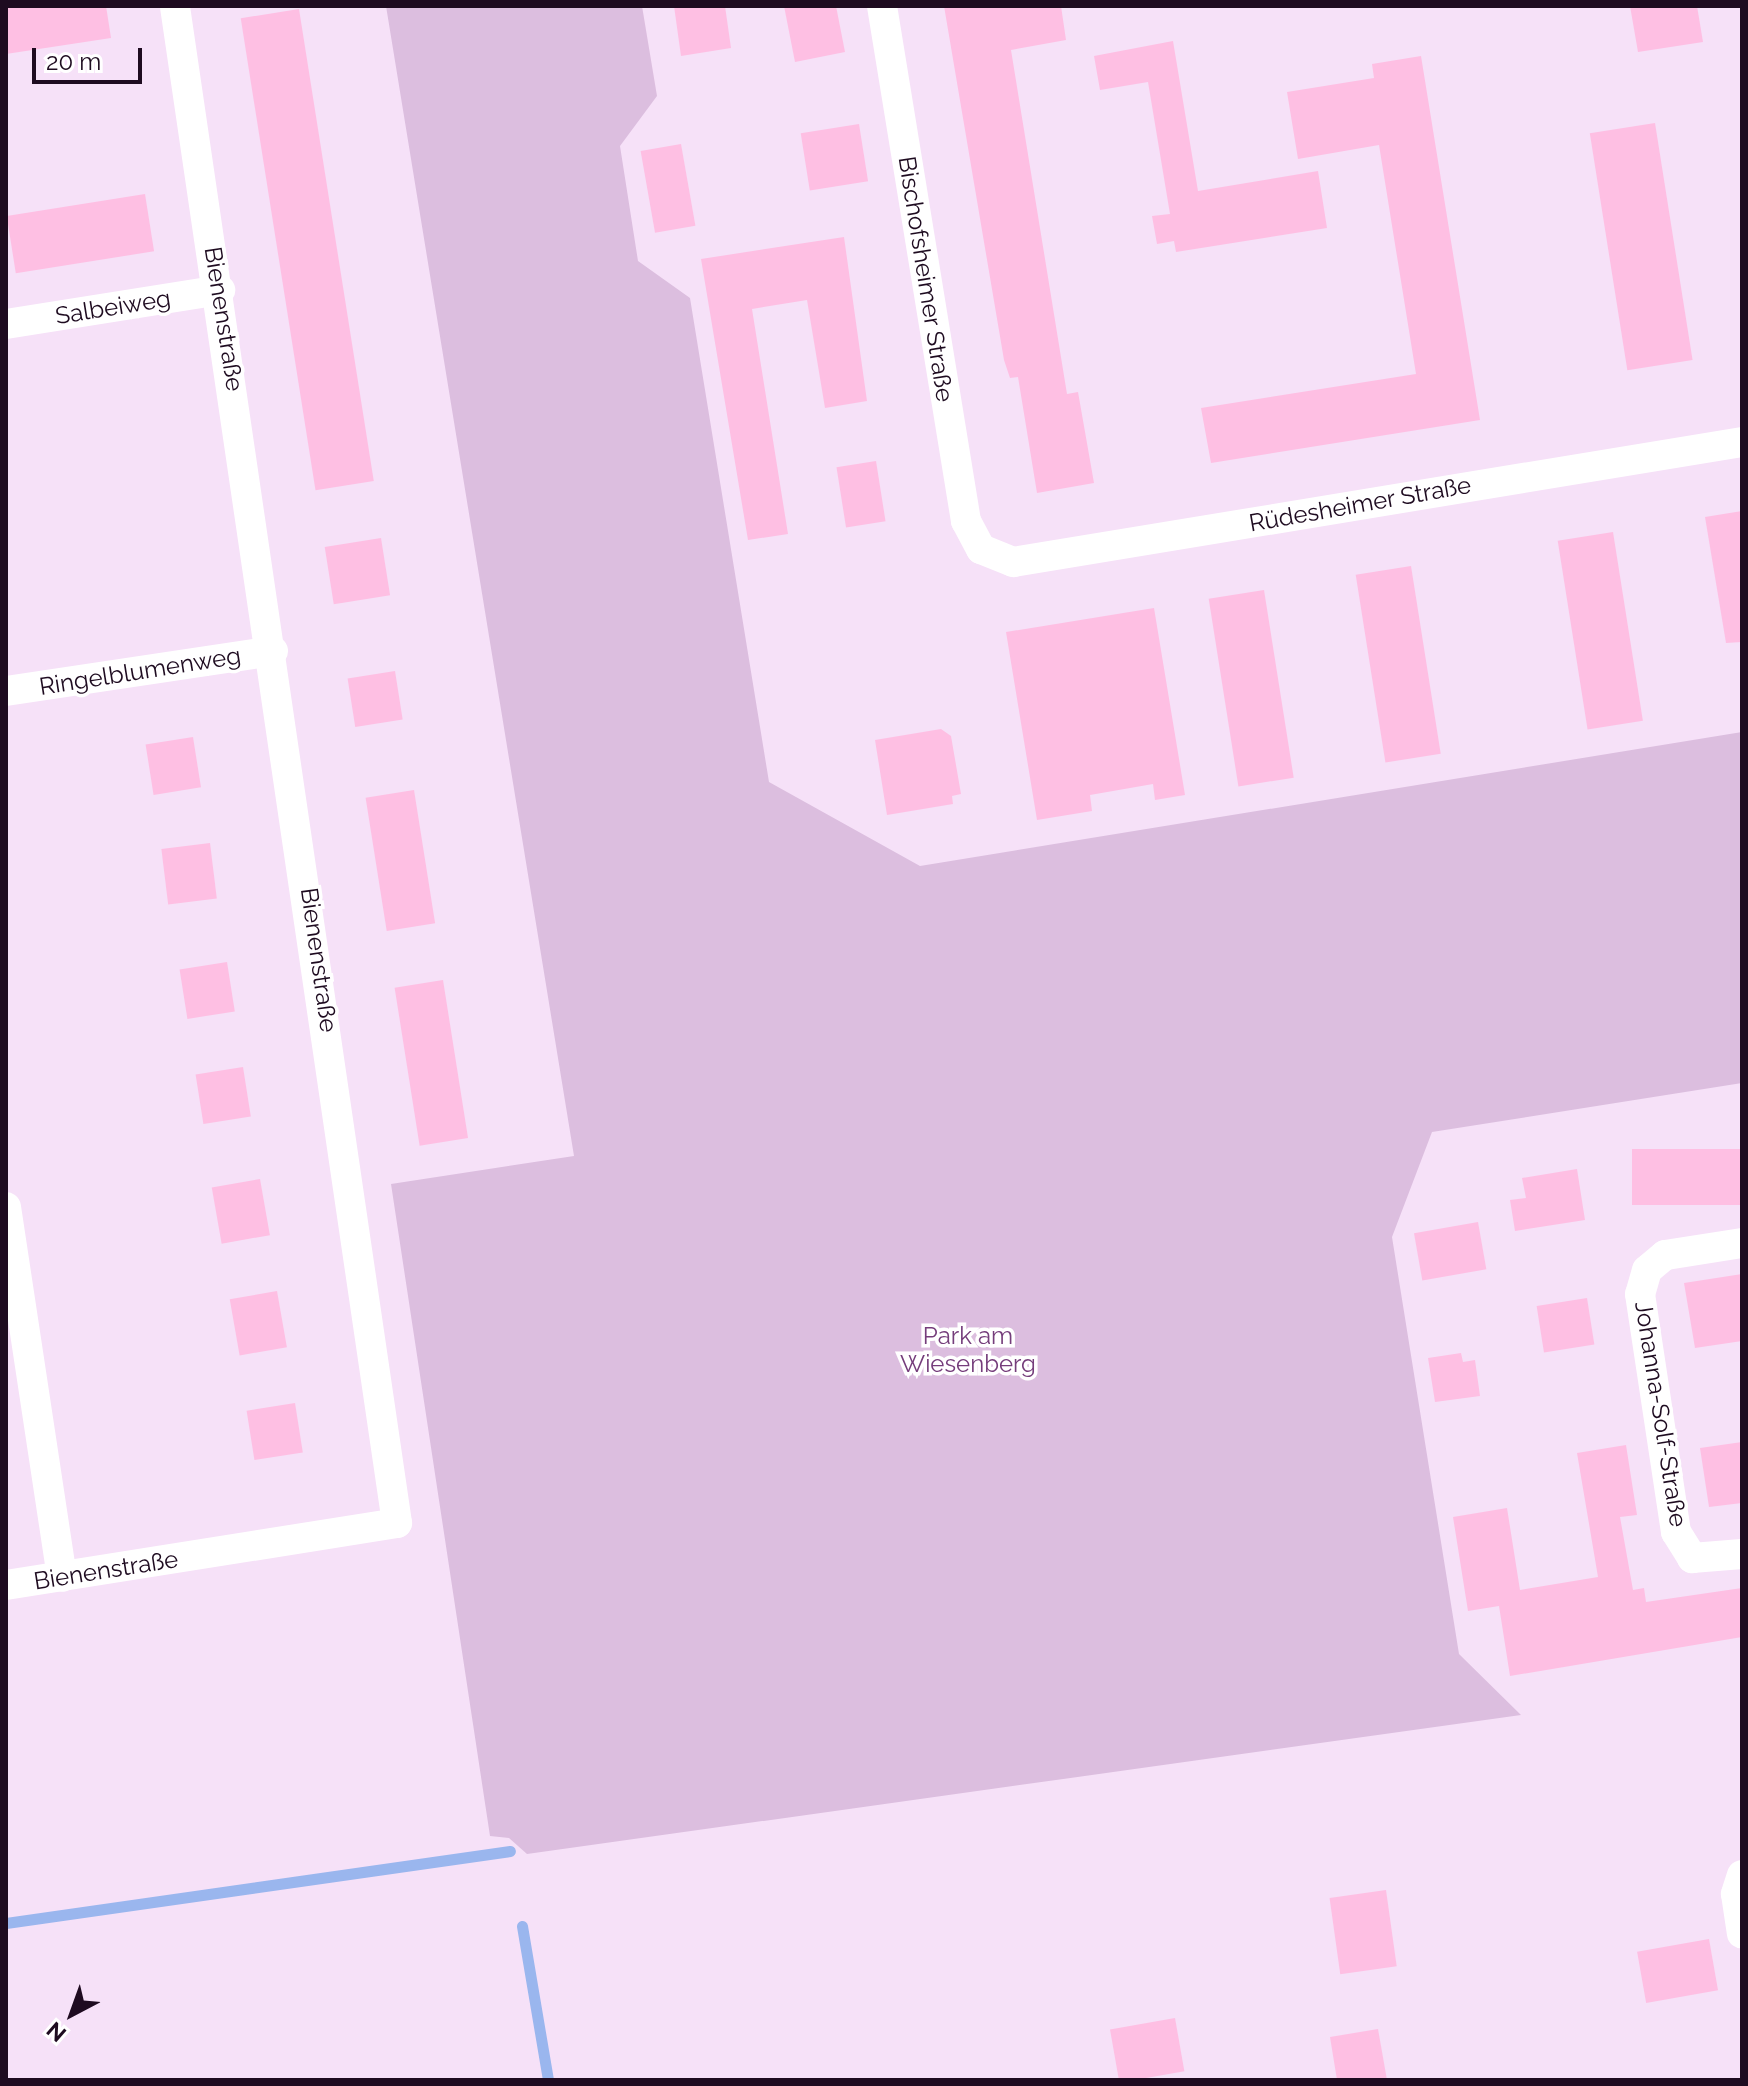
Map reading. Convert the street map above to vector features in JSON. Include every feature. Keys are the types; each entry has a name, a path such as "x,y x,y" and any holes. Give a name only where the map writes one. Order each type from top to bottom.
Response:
{"street":[{"name":"Bienenstraße","path":"6,1585 397,1523 273,651 175,6"},
{"name":"Bischofsheimer Straße","path":"882,6 966,521 981,549"},
{"name":"Salbeiweg","path":"6,324 220,290"},
{"name":"Rüdesheimer Straße","path":"981,549 1013,562 1742,442"},
{"name":"Ringelblumenweg","path":"6,691 273,651"},
{"path":"6,1207 62,1577"},
{"name":"Johanna-Solf-Straße","path":"1742,1243 1665,1255 1647,1270 1640,1294 1676,1532 1692,1558 1742,1554"},
{"path":"1742,1875 1736,1894 1742,1934"}],"green space":[{"name":"Park am Wiesenberg","path":"386,6 642,6 657,96 620,146 638,261 690,298 769,782 920,866 1742,732 1742,1083 1432,1132 1392,1237 1459,1654 1521,1715 527,1854 509,1838 490,1836 391,1184 574,1156"}],"building":[{"path":"6,6 106,6 111,38 6,54"},
{"path":"674,6 725,6 731,48 681,56"},
{"path":"784,6 836,6 845,52 795,62"},
{"path":"944,6 1061,6 1066,40 1011,50 1067,394 1078,392 1094,483 1037,493 1018,377 1010,378 1004,360"},
{"path":"1630,6 1697,6 1703,42 1638,52"},
{"path":"299,9 374,481 316,490 241,18"},
{"path":"1173,41 1198,191 1318,171 1327,228 1176,252 1174,241 1157,244 1152,216 1170,214 1148,82 1100,90 1094,56"},
{"path":"1421,56 1480,420 1211,463 1201,408 1416,374 1379,145 1298,159 1287,92 1374,78 1372,64"},
{"path":"1655,123 1693,360 1627,370 1590,133"},
{"path":"859,124 868,181 810,191 801,133"},
{"path":"681,144 695,226 655,233 641,151"},
{"path":"145,194 154,251 16,273 7,216"},
{"path":"844,237 867,401 825,408 807,300 752,309 788,534 748,540 701,259"},
{"path":"876,461 886,521 846,528 836,467"},
{"path":"1742,511 1742,642 1726,643 1705,517"},
{"path":"1613,532 1643,721 1588,729 1558,541"},
{"path":"381,538 390,595 334,604 325,547"},
{"path":"1411,566 1441,754 1385,762 1356,575"},
{"path":"1264,590 1294,778 1238,786 1209,599"},
{"path":"1154,608 1185,795 1155,800 1153,784 1090,795 1092,811 1037,820 1006,632"},
{"path":"395,671 403,719 355,727 348,679"},
{"path":"941,729 951,736 961,794 952,796 953,804 887,815 875,740"},
{"path":"193,737 201,787 154,795 146,745"},
{"path":"414,790 435,923 387,931 366,798"},
{"path":"210,843 217,899 168,905 161,849"},
{"path":"227,962 235,1011 187,1019 180,970"},
{"path":"443,980 468,1138 420,1146 395,988"},
{"path":"243,1067 251,1116 203,1124 196,1075"},
{"path":"1632,1149 1742,1149 1742,1205 1632,1205"},
{"path":"1577,1169 1585,1220 1515,1231 1510,1200 1526,1198 1522,1178"},
{"path":"260,1179 270,1235 222,1244 212,1188"},
{"path":"1478,1222 1486,1269 1422,1281 1414,1233"},
{"path":"1742,1274 1742,1341 1695,1348 1684,1283"},
{"path":"277,1291 287,1347 240,1355 230,1299"},
{"path":"1587,1298 1594,1344 1544,1352 1537,1306"},
{"path":"1461,1353 1463,1362 1475,1360 1480,1396 1435,1402 1428,1358"},
{"path":"295,1403 303,1452 254,1460 247,1411"},
{"path":"1742,1442 1742,1503 1709,1507 1700,1448"},
{"path":"1626,1445 1637,1515 1620,1517 1633,1590 1644,1588 1646,1602 1742,1588 1742,1637 1510,1676 1499,1606 1468,1611 1453,1517 1507,1508 1520,1590 1598,1577 1577,1453"},
{"path":"1386,1890 1397,1966 1340,1974 1330,1898"},
{"path":"1709,1939 1718,1990 1646,2003 1637,1952"},
{"path":"1175,2018 1184,2071 1119,2080 1110,2029"},
{"path":"1378,2029 1387,2080 1337,2080 1330,2037"}],"waterway":[{"path":"6,1923 510,1851"},
{"path":"522,1926 548,2080"}]}
